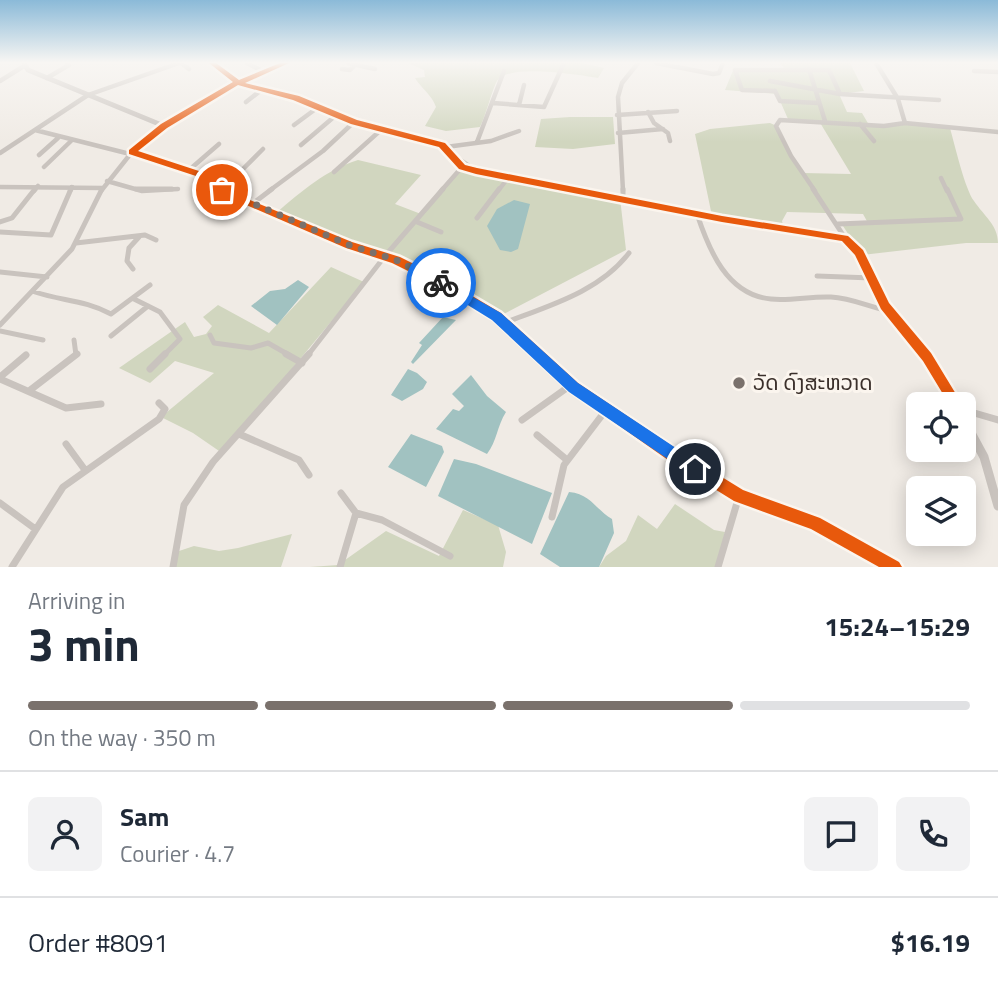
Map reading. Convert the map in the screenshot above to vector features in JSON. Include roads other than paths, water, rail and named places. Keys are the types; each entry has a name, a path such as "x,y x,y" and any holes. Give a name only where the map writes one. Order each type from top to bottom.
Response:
{"street":[{"path":"75,89 164,126"},
{"path":"0,153 88,95 104,89"},
{"path":"0,325 34,292 76,243 107,181 131,153 164,126 225,89"},
{"path":"246,102 259,89"},
{"path":"268,89 335,116 446,147 519,131"},
{"path":"477,142 498,89"},
{"path":"519,105 523,89"},
{"path":"493,103 544,107 552,89"},
{"path":"621,89 617,115 623,199"},
{"path":"758,89 775,91 780,101 818,103"},
{"path":"796,89 799,102"},
{"path":"813,89 898,99 939,100"},
{"path":"838,89 840,94"},
{"path":"892,89 905,123"},
{"path":"817,90 818,103 825,121"},
{"path":"294,124 317,108"},
{"path":"617,115 677,111"},
{"path":"648,113 651,120 668,134 670,141"},
{"path":"301,145 335,116"},
{"path":"845,238 838,224 789,157 776,126 780,120 896,126 905,123 998,132"},
{"path":"252,204 323,151 354,122"},
{"path":"860,124 874,141"},
{"path":"334,172 382,129"},
{"path":"35,130 189,170 252,204 349,245 385,256 438,281 504,323 571,385 739,496 815,523 894,567"},
{"path":"618,133 663,130"},
{"path":"39,155 58,138"},
{"path":"44,167 71,141"},
{"path":"189,170 219,144"},
{"path":"446,147 462,167 508,178 697,214 845,238 854,244 889,312 927,357 949,392"},
{"path":"222,190 263,149"},
{"path":"173,567 184,505 213,462 302,363 385,256 462,167"},
{"path":"477,218 508,178"},
{"path":"838,224 961,219 941,178"},
{"path":"107,181 142,191 178,189"},
{"path":"0,222 9,221 38,186"},
{"path":"0,187 103,188"},
{"path":"0,232 51,236 72,187"},
{"path":"697,214 713,254 726,274 744,291 767,299 843,298 889,312"},
{"path":"417,222 441,232"},
{"path":"76,243 148,235 156,240"},
{"path":"133,269 127,261 129,248 141,236"},
{"path":"504,323 573,293 617,269 629,253"},
{"path":"0,272 47,277"},
{"path":"817,276 872,278"},
{"path":"34,292 56,299 88,302 111,314 150,285"},
{"path":"134,299 164,316 180,339 150,369"},
{"path":"111,336 148,306"},
{"path":"0,331 43,340"},
{"path":"210,335 214,343 228,347 251,348 268,343 302,363"},
{"path":"29,391 77,355 74,340"},
{"path":"26,355 0,378 66,408 101,404"},
{"path":"522,420 571,385"},
{"path":"12,567 34,528 63,487 159,419 165,409 159,403"},
{"path":"552,517 567,460 606,410"},
{"path":"976,413 998,419"},
{"path":"239,434 299,460 309,475"},
{"path":"537,435 567,460"},
{"path":"976,442 984,457 998,506"},
{"path":"66,444 85,470"},
{"path":"341,494 356,513 382,520 450,556"},
{"path":"718,567 739,496"},
{"path":"0,503 34,528"},
{"path":"341,567 356,513"}],"water":[{"path":"514,200 530,204 518,249 511,252 500,250 487,226 497,209"},
{"path":"298,280 309,287 277,325 251,306 270,291 285,289"},
{"path":"443,317 456,320 413,364 411,362 422,345 419,343"},
{"path":"408,369 427,382 423,389 402,401 391,395"},
{"path":"471,375 487,396 506,412 487,454 436,429 453,409 459,411 464,406 452,394"},
{"path":"411,434 442,446 444,452 426,487 388,467"},
{"path":"454,459 476,464 552,493 532,544 438,496"},
{"path":"569,492 588,499 612,519 614,533 599,567 560,567 540,554"}],"place":[{"name":"ວັດ ດົງສະຫວາດ","path":"739,383"}]}
